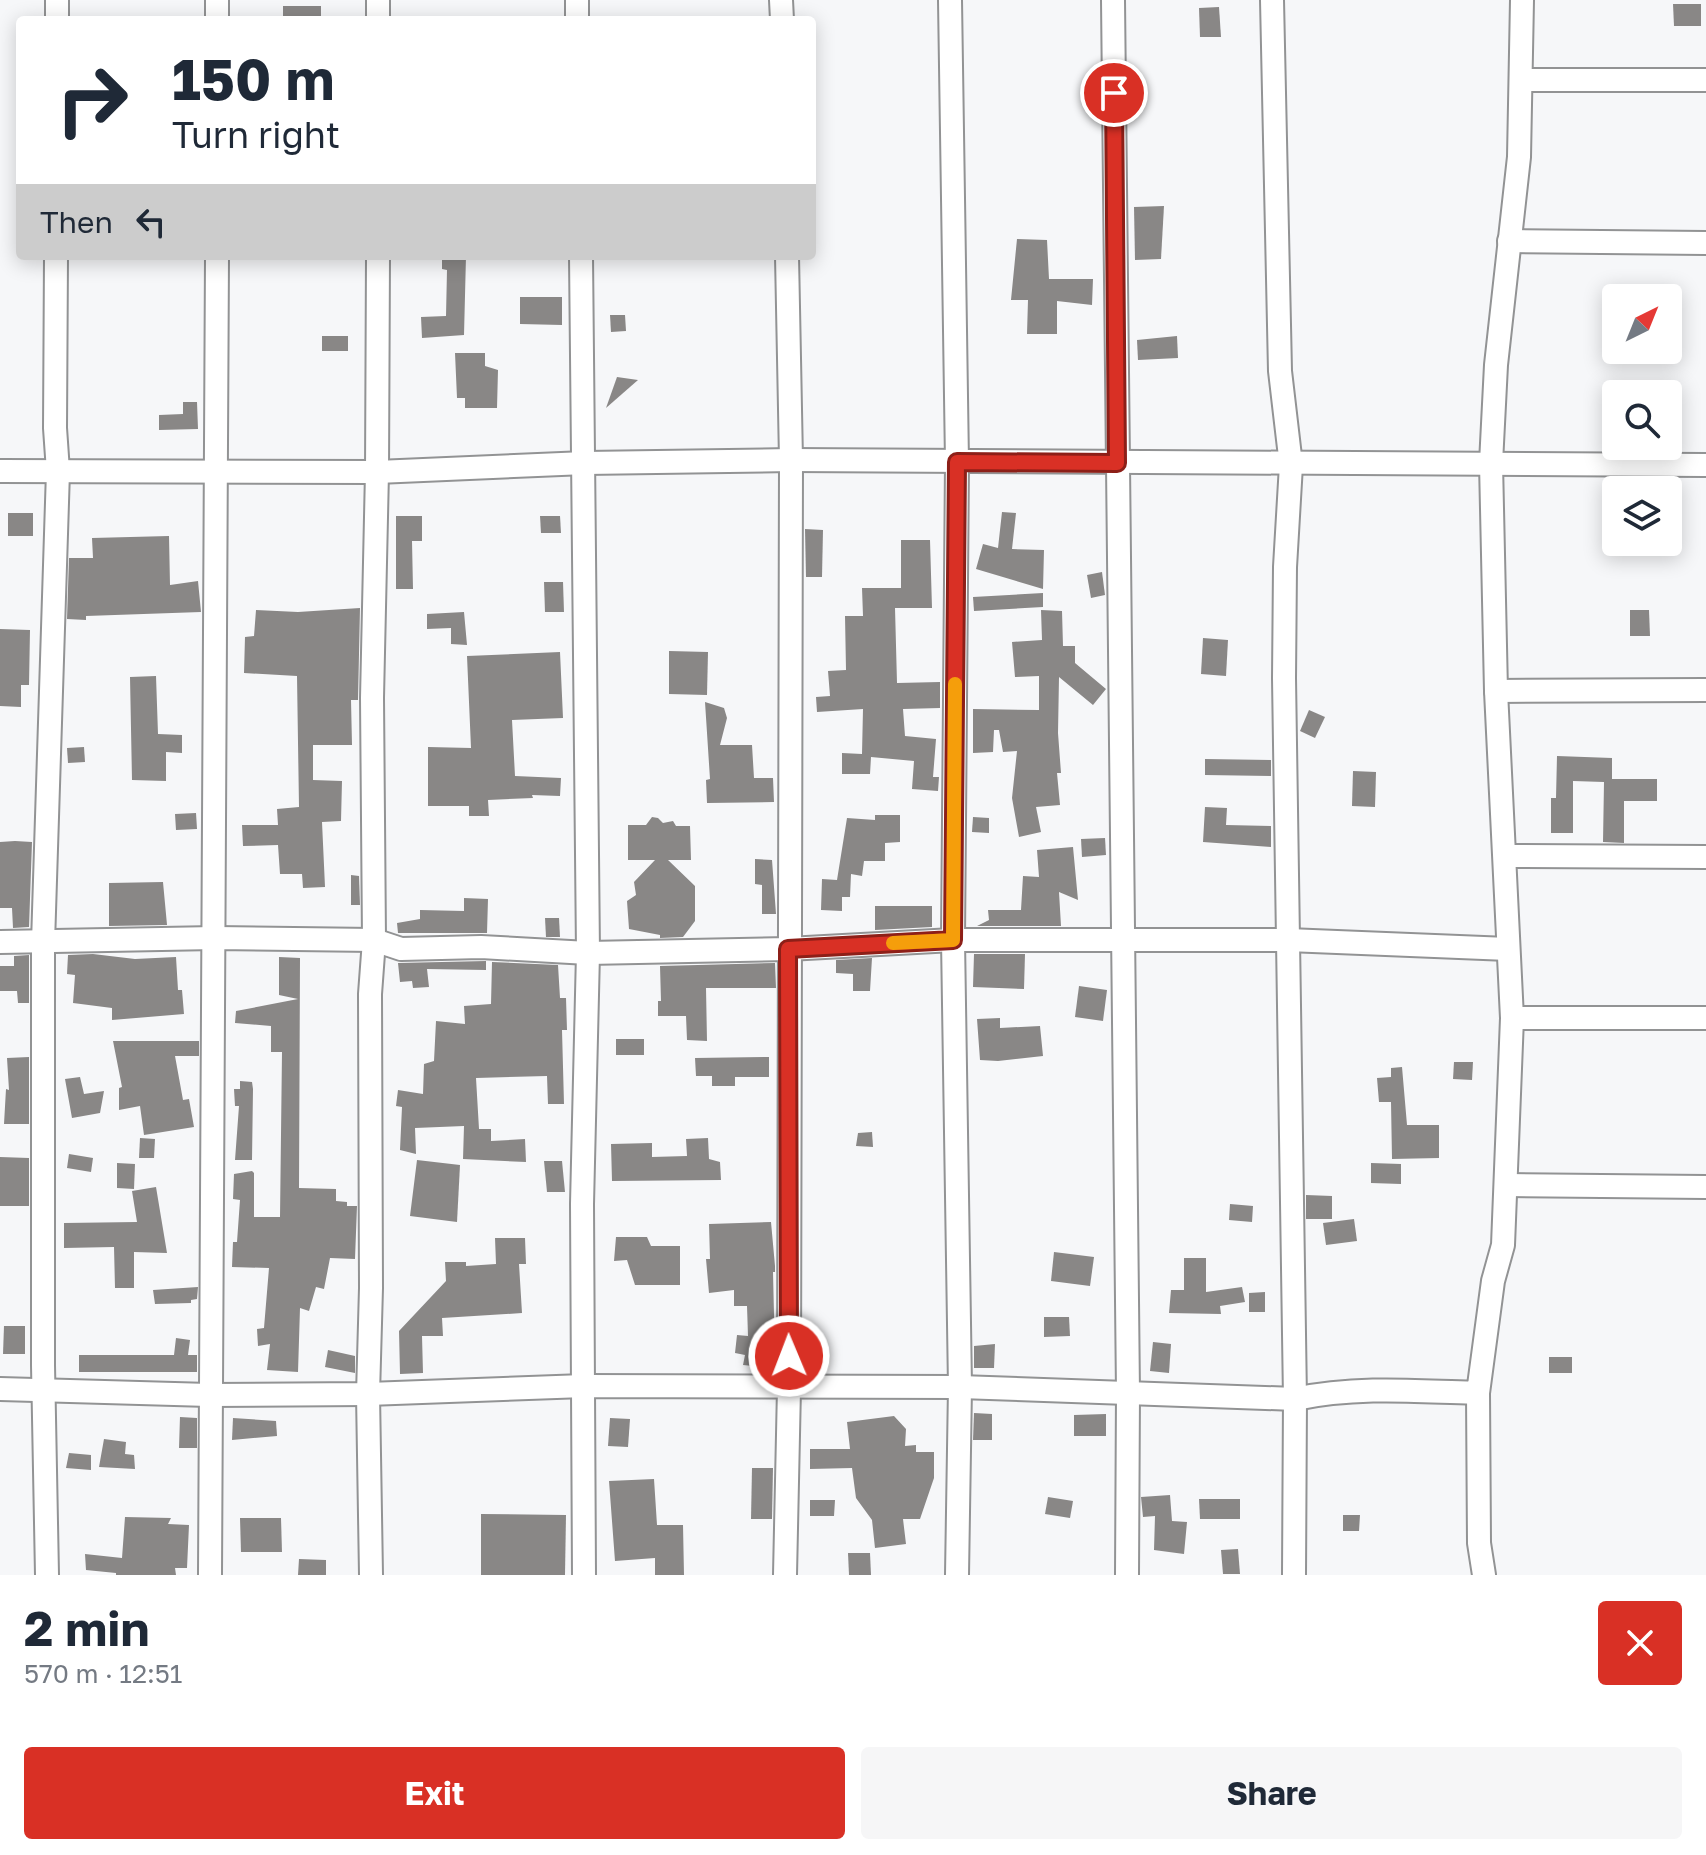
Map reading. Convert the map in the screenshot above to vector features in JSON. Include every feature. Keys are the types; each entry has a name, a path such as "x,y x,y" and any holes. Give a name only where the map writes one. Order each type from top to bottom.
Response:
{"street":[{"path":"950,0 957,462 953,940 960,1387 957,1575"},
{"path":"1113,0 1128,1393 1127,1575"},
{"path":"1272,0 1280,371 1291,465 1285,567 1284,678 1295,1399 1294,1575"},
{"path":"1484,1575 1479,1543 1478,1393 1493,1281 1503,1245 1512,1018 1496,691 1491,463 1496,365 1519,157 1522,0"},
{"path":"1521,80 1706,80"},
{"path":"1509,241 1706,243"},
{"path":"47,1575 43,943 58,471 55,428 56,260"},
{"path":"210,1575 217,260"},
{"path":"371,1575 368,1394 371,1288 370,994 374,940 372,698 378,260"},
{"path":"581,260 588,953 582,1204 584,1575"},
{"path":"785,1575 789,1388 791,460 787,260"},
{"path":"0,471 377,472 585,463 791,460 1706,465"},
{"path":"1496,691 1706,690"},
{"path":"1506,856 1706,857"},
{"path":"0,942 215,938 374,940 401,949 481,947 588,953 788,949 953,940 1288,940 1508,949"},
{"path":"1512,1018 1706,1018"},
{"path":"1507,1185 1706,1187"},
{"path":"0,1389 209,1395 368,1394 584,1386 960,1387 1295,1399 1328,1392 1370,1389 1478,1393"}],"building":[{"path":"1673,4 1701,4 1701,26 1674,26"},
{"path":"283,6 321,6 321,16 283,16"},
{"path":"1219,7 1221,37 1200,37 1199,8"},
{"path":"1164,206 1161,259 1135,260 1134,207"},
{"path":"1017,239 1047,240 1049,279 1093,279 1092,305 1057,301 1057,334 1027,334 1028,300 1011,300"},
{"path":"442,260 466,260 464,335 422,338 421,317 446,316 447,270 442,269"},
{"path":"520,297 562,297 562,325 520,324"},
{"path":"610,315 625,315 626,331 611,332"},
{"path":"322,336 348,336 348,351 322,351"},
{"path":"1177,336 1178,358 1138,360 1137,340"},
{"path":"455,353 485,353 485,366 498,370 497,408 465,408 465,398 457,398"},
{"path":"617,377 638,380 606,408"},
{"path":"183,402 197,402 198,429 159,430 159,415 183,414"},
{"path":"1002,512 1016,513 1012,549 1044,550 1043,589 976,569 983,544 998,548"},
{"path":"8,513 33,513 33,536 8,536"},
{"path":"396,516 422,516 422,541 412,541 413,589 396,589"},
{"path":"540,516 560,516 561,533 541,533"},
{"path":"805,529 823,530 822,577 806,577"},
{"path":"169,536 170,585 198,581 201,612 67,619 69,558 93,558 92,538"},
{"path":"901,540 930,540 932,608 895,608 897,683 940,682 940,708 903,709 905,736 936,739 933,777 939,777 938,791 912,789 914,761 871,757 870,774 842,774 842,753 862,754 863,709 817,712 816,697 830,696 828,671 846,670 845,616 863,616 862,588 901,588"},
{"path":"1102,572 1105,595 1091,598 1087,575"},
{"path":"544,582 563,582 564,612 545,612"},
{"path":"1043,593 1043,607 974,611 973,597"},
{"path":"360,608 358,700 351,700 352,745 313,745 313,780 342,781 341,821 322,822 325,887 303,888 302,874 280,874 278,845 243,846 242,825 278,825 277,809 299,807 297,676 244,673 245,637 254,636 256,610 298,612"},
{"path":"1041,610 1062,611 1063,646 1075,646 1075,663 1106,689 1093,705 1059,677 1061,773 1057,773 1060,805 1036,807 1041,832 1019,837 1012,798 1017,751 1003,752 999,730 994,730 993,752 973,753 973,709 1039,710 1039,676 1015,677 1012,642 1042,640"},
{"path":"1630,610 1649,610 1650,636 1630,636"},
{"path":"464,612 467,645 451,644 451,628 427,629 427,614"},
{"path":"0,629 30,630 29,685 21,685 21,707 0,706"},
{"path":"1203,638 1228,640 1226,676 1201,674"},
{"path":"669,651 708,652 707,695 669,694"},
{"path":"560,652 563,718 512,720 515,776 561,778 560,796 532,795 533,798 488,800 489,816 469,816 469,806 428,806 428,747 471,748 467,656"},
{"path":"156,676 158,734 182,735 182,753 166,752 166,781 132,780 130,677"},
{"path":"705,702 724,708 727,718 720,745 752,745 754,778 773,778 774,802 707,803 706,780 710,779"},
{"path":"1309,710 1325,717 1315,738 1300,731"},
{"path":"84,747 85,762 68,763 67,748"},
{"path":"1557,756 1612,758 1612,779 1657,779 1657,801 1624,801 1624,843 1603,842 1604,782 1573,781 1573,833 1551,833 1551,798 1556,798"},
{"path":"1205,759 1271,760 1271,776 1205,775"},
{"path":"1353,771 1376,772 1375,807 1352,806"},
{"path":"1205,807 1227,808 1226,825 1271,826 1271,847 1203,842"},
{"path":"196,813 197,829 176,830 175,814"},
{"path":"875,815 900,815 900,842 885,843 885,861 864,861 862,876 851,874 850,897 842,897 842,911 821,910 822,879 837,880 847,818 875,820"},
{"path":"652,817 663,823 673,821 676,826 690,826 691,860 668,860 695,886 695,921 683,937 660,938 660,935 629,929 627,901 636,895 634,882 655,860 628,860 628,825 646,825"},
{"path":"973,817 989,818 989,833 972,832"},
{"path":"1105,838 1106,855 1082,857 1081,839"},
{"path":"0,842 32,842 29,927 13,928 12,908 0,908"},
{"path":"1073,847 1078,900 1059,892 1061,926 977,926 989,920 988,910 1021,910 1023,876 1039,877 1037,850"},
{"path":"755,859 772,860 776,914 762,914 762,885 755,884"},
{"path":"351,875 359,876 360,905 351,905"},
{"path":"163,882 167,925 109,926 109,883"},
{"path":"464,898 488,899 487,933 398,933 397,923 420,919 420,910 464,911"},
{"path":"875,906 932,906 932,927 875,930"},
{"path":"545,918 559,918 560,937 546,937"},
{"path":"93,954 135,959 176,957 178,990 182,990 184,1014 112,1020 112,1008 73,1003 75,975 67,974 68,955"},
{"path":"974,954 1025,954 1024,989 973,987"},
{"path":"29,955 29,1003 18,1003 17,991 0,991 0,966 14,966 14,956"},
{"path":"279,957 300,958 299,1188 336,1189 336,1201 357,1206 355,1259 330,1258 324,1289 316,1287 309,1311 300,1308 298,1372 267,1370 270,1344 258,1346 257,1329 264,1328 269,1268 232,1267 240,1200 233,1199 234,1174 254,1173 254,1217 280,1217 282,1052 271,1052 271,1026 235,1023 236,1011 298,999 279,995"},
{"path":"872,958 870,991 853,991 853,974 836,973 836,960"},
{"path":"486,961 486,970 427,969 429,987 413,988 412,981 400,982 398,963"},
{"path":"492,962 558,965 560,998 566,998 567,1030 562,1030 564,1104 548,1104 547,1076 476,1078 479,1129 491,1129 491,1141 525,1139 526,1162 463,1159 464,1126 415,1128 416,1154 400,1150 402,1107 396,1106 398,1090 423,1094 424,1064 434,1061 436,1021 465,1024 464,1006 491,1004"},
{"path":"775,963 776,988 706,988 707,1041 687,1040 686,1016 658,1016 660,966"},
{"path":"1079,986 1107,990 1103,1021 1075,1017"},
{"path":"1000,1018 1000,1028 1040,1026 1043,1056 980,1060 977,1019"},
{"path":"616,1039 644,1039 644,1055 616,1055"},
{"path":"113,1041 199,1041 199,1056 175,1056 183,1100 189,1099 194,1127 144,1135 140,1106 119,1110 119,1088 122,1087"},
{"path":"29,1057 29,1124 4,1124 6,1089 9,1090 7,1058"},
{"path":"769,1057 769,1077 735,1077 735,1086 712,1086 712,1076 696,1076 695,1058"},
{"path":"1454,1062 1473,1062 1472,1080 1453,1079"},
{"path":"1402,1067 1407,1125 1439,1125 1439,1158 1392,1159 1391,1102 1379,1102 1377,1078 1391,1077 1391,1068"},
{"path":"80,1077 84,1094 104,1091 100,1113 72,1118 65,1079"},
{"path":"240,1081 252,1082 252,1160 235,1160 239,1106 235,1106 234,1089 240,1089"},
{"path":"872,1132 873,1147 856,1146 858,1133"},
{"path":"140,1138 155,1139 154,1158 139,1158"},
{"path":"708,1138 709,1159 720,1162 721,1180 612,1181 611,1144 652,1143 652,1157 687,1156 686,1139"},
{"path":"69,1154 93,1158 91,1172 67,1168"},
{"path":"0,1157 29,1158 29,1206 0,1206"},
{"path":"417,1160 460,1165 457,1222 410,1216"},
{"path":"544,1161 562,1161 565,1192 547,1192"},
{"path":"117,1163 135,1164 134,1189 117,1188"},
{"path":"1371,1163 1401,1164 1401,1184 1371,1183"},
{"path":"156,1187 167,1253 134,1252 134,1288 115,1288 114,1247 64,1248 64,1223 137,1222 132,1191"},
{"path":"1306,1195 1332,1196 1332,1219 1306,1219"},
{"path":"1230,1204 1253,1206 1252,1222 1229,1220"},
{"path":"1354,1219 1357,1241 1326,1245 1323,1223"},
{"path":"771,1222 775,1266 775,1358 763,1367 743,1365 745,1355 735,1353 737,1335 748,1336 747,1306 734,1306 734,1290 709,1293 706,1259 710,1259 709,1224"},
{"path":"616,1237 647,1237 651,1246 680,1246 680,1285 635,1285 627,1260 614,1261"},
{"path":"495,1238 525,1238 526,1264 519,1264 522,1313 442,1318 443,1336 422,1336 423,1373 400,1374 399,1331 446,1281 445,1262 466,1262 466,1266 496,1264"},
{"path":"1054,1252 1094,1257 1090,1286 1051,1281"},
{"path":"1184,1258 1206,1258 1206,1292 1242,1287 1245,1302 1220,1306 1221,1314 1169,1313 1171,1290 1184,1290"},
{"path":"198,1287 197,1299 191,1300 191,1303 155,1304 153,1290"},
{"path":"1265,1292 1265,1312 1249,1312 1249,1293"},
{"path":"1044,1317 1069,1317 1070,1336 1044,1337"},
{"path":"4,1326 25,1326 25,1354 3,1354"},
{"path":"176,1338 190,1340 188,1355 197,1355 197,1372 79,1372 79,1355 174,1355"},
{"path":"1153,1342 1171,1344 1169,1373 1150,1371"},
{"path":"995,1344 994,1368 974,1368 974,1346"},
{"path":"328,1350 355,1356 355,1373 325,1367"},
{"path":"1549,1357 1572,1357 1572,1373 1549,1373"},
{"path":"974,1413 992,1414 992,1440 973,1440"},
{"path":"1106,1414 1106,1436 1074,1436 1074,1415"},
{"path":"894,1416 906,1429 905,1446 916,1445 916,1452 934,1452 934,1478 920,1519 903,1519 906,1544 875,1548 872,1520 856,1498 852,1468 810,1469 810,1449 850,1449 847,1422"},
{"path":"180,1417 197,1418 197,1448 179,1448"},
{"path":"233,1418 276,1421 277,1436 232,1440"},
{"path":"610,1418 630,1419 628,1447 608,1446"},
{"path":"104,1439 126,1442 125,1454 134,1455 135,1469 99,1467"},
{"path":"69,1453 91,1455 91,1470 66,1468"},
{"path":"752,1468 773,1468 772,1519 751,1519"},
{"path":"654,1479 657,1525 683,1525 684,1575 655,1575 655,1558 615,1561 609,1481"},
{"path":"1170,1495 1172,1521 1187,1522 1184,1554 1154,1550 1155,1516 1143,1517 1141,1497"},
{"path":"1048,1497 1073,1501 1070,1518 1045,1514"},
{"path":"1199,1499 1240,1499 1240,1519 1200,1519"},
{"path":"810,1500 835,1500 834,1516 810,1516"},
{"path":"481,1514 566,1515 565,1575 481,1575"},
{"path":"1343,1515 1360,1515 1359,1531 1343,1531"},
{"path":"125,1517 171,1518 168,1524 189,1525 187,1568 175,1568 176,1575 116,1575 86,1570 85,1554 122,1558"},
{"path":"240,1518 281,1518 282,1552 241,1552"},
{"path":"1238,1549 1240,1574 1223,1574 1221,1550"},
{"path":"848,1553 870,1553 871,1575 849,1575"},
{"path":"299,1559 326,1560 326,1575 298,1575"}],"slow traffic":[{"path":"893,943 953,940 955,684"}],"route":[{"path":"789,1356 788,949 953,940 957,462 1117,463 1114,93"}]}
